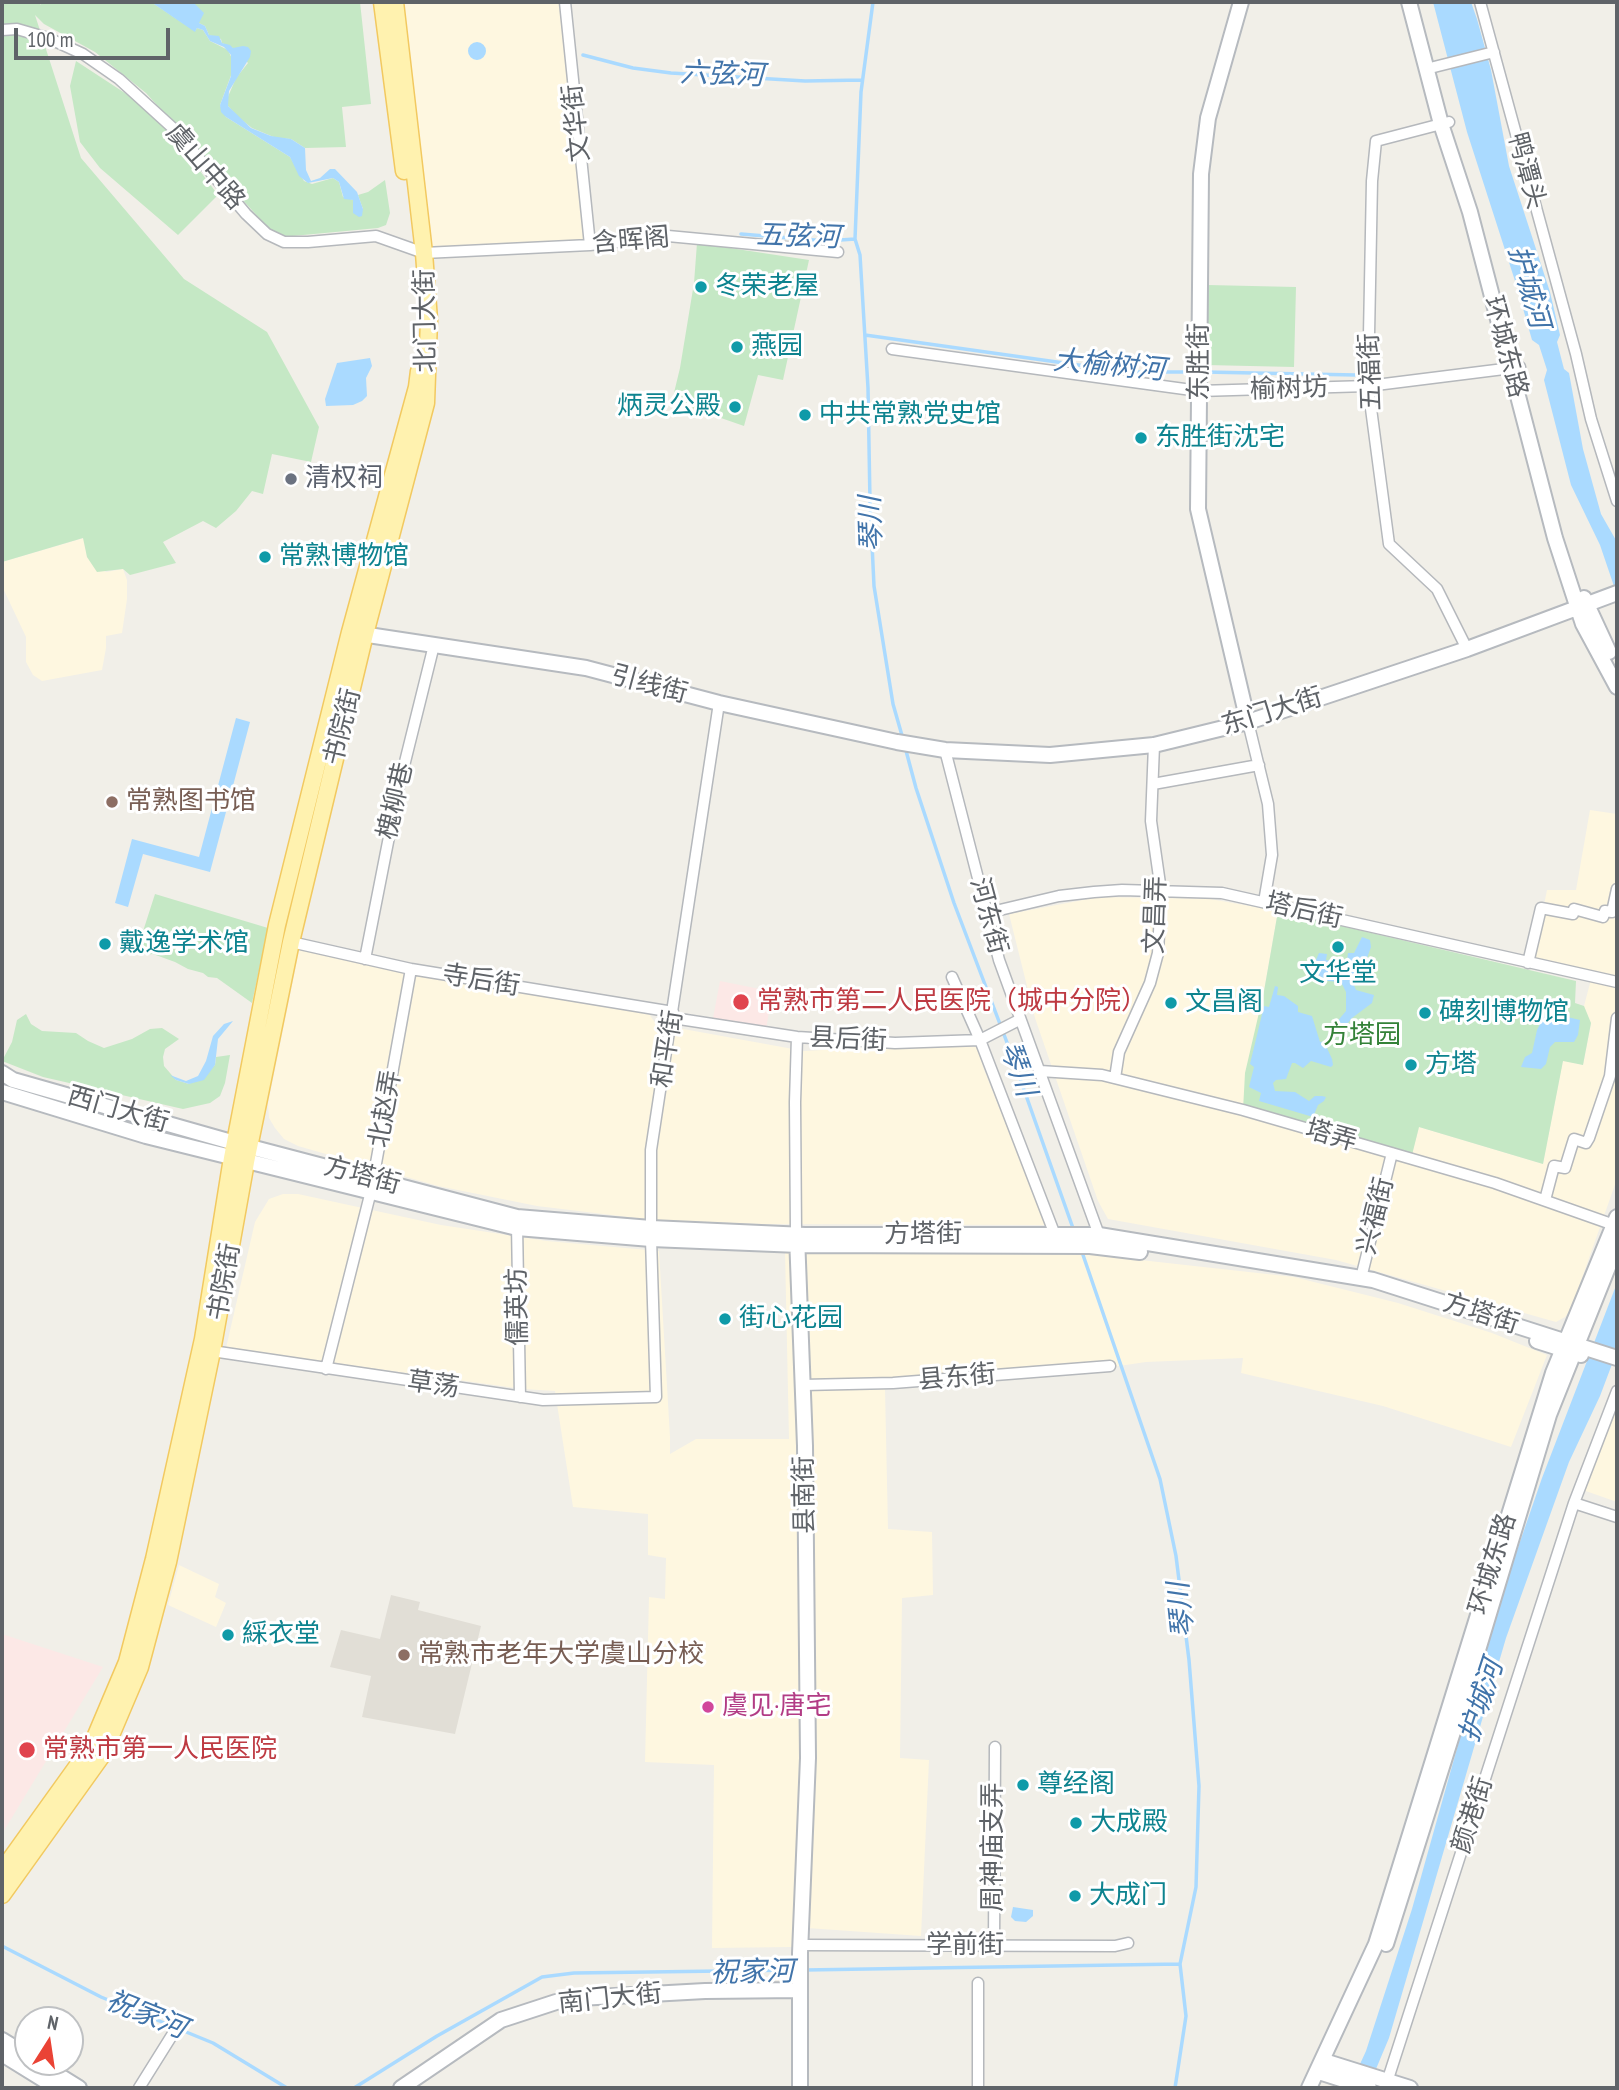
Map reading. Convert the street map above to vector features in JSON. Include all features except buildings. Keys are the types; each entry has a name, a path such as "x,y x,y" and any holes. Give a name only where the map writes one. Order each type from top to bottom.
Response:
{"main road":[{"name":"北门大街","path":"358,633 426,403 429,320 382,2"},
{"name":"北门大街","path":"395,2 419,251"},
{"name":"书院街","path":"2,1871 91,1747 127,1662 154,1559 241,1153 291,942 358,633"},
{"name":"书院街","path":"2,1895 103,1754 140,1667 168,1562 212,1351 278,925 358,633"}],"street":[{"name":"文华街","path":"565,2 590,245"},
{"name":"东胜街","path":"1241,2 1208,118 1201,174 1198,509 1248,722"},
{"name":"环城东路","path":"1409,2 1515,367 1555,538 1617,687"},
{"name":"环城东路","path":"1416,2 1434,67 1445,123"},
{"name":"鸭潭头","path":"1480,2 1576,354 1591,419 1617,501"},
{"name":"虞山中路","path":"2,30 17,29 48,38 83,54 119,79 175,131 246,214 267,234 284,242 376,236 419,251"},
{"path":"1434,67 1493,52"},
{"name":"五福街","path":"1445,123 1376,141 1372,181 1368,387 1389,544 1437,589 1467,649"},
{"name":"含晖阁","path":"419,251 590,245 668,236 838,252"},
{"name":"榆树坊","path":"892,349 1200,387 1368,387 1515,367"},
{"name":"东门大街","path":"945,750 1050,755 1154,745 1248,722 1467,649 1617,593"},
{"name":"环城东路","path":"1582,607 1617,669"},
{"name":"引线街","path":"358,633 586,668 719,703 945,750"},
{"name":"槐柳巷","path":"365,959 399,786 434,645"},
{"name":"和平街","path":"656,1397 651,1150 719,703"},
{"path":"1248,722 1268,804 1272,855 1264,902"},
{"name":"文昌弄","path":"1115,1078 1119,1052 1150,984 1158,953 1161,891 1151,821 1154,745"},
{"name":"河东街","path":"945,750 999,960 1040,1071 1092,1239"},
{"path":"1153,784 1259,765"},
{"path":"1528,963 1541,908 1573,914 1574,909 1603,917 1605,911 1612,912 1617,888"},
{"name":"塔后街","path":"987,913 1071,895 1122,890 1222,893 1617,982"},
{"name":"寺后街","path":"291,942 411,969 673,1015"},
{"name":"北赵弄","path":"326,1369 373,1185 411,969"},
{"name":"河东街","path":"952,977 1063,1239"},
{"name":"县后街","path":"673,1015 797,1037 895,1043 980,1040 1019,1020"},
{"path":"1545,1200 1554,1166 1565,1168 1574,1139 1586,1143 1589,1138 1610,1076 1617,1018"},
{"name":"县南街","path":"797,1037 794,1102 803,1385 808,1758 800,1949 800,2088"},
{"name":"塔弄","path":"1040,1071 1102,1074 1243,1110 1495,1182 1616,1223"},
{"name":"西门大街","path":"2,1073 13,1080 241,1153"},
{"name":"西门大街","path":"2,1092 146,1136 241,1153"},
{"name":"方塔街","path":"241,1153 517,1222 651,1233 797,1239 1092,1239 1361,1278 1455,1305 1570,1348"},
{"name":"兴福街","path":"1361,1278 1392,1153"},
{"name":"儒英坊","path":"517,1222 520,1397"},
{"name":"环城东路","path":"1310,2088 1324,2072 1387,1942 1570,1348 1616,1223"},
{"name":"方塔街","path":"1092,1239 1378,1290 1570,1348 1617,1359"},
{"name":"环城东路","path":"1570,1348 1617,1245"},
{"name":"草荡","path":"212,1351 543,1400 656,1397"},
{"name":"县东街","path":"803,1385 892,1383 1110,1366"},
{"name":"颜港街","path":"1377,2083 1574,1503 1617,1391"},
{"path":"1574,1503 1617,1517"},
{"name":"周神庙支弄","path":"994,1946 995,1747"},
{"name":"学前街","path":"800,1949 1115,1946 1128,1943"},
{"path":"978,1983 978,2088"},
{"name":"南门大街","path":"401,2088 501,2020 556,2003 579,1998 800,1985"},
{"path":"139,2088 174,2032"},
{"path":"2,2054 57,2088"},
{"path":"1324,2072 1410,2088"},
{"path":"60,2076 79,2088"}],"shaded area":[{"path":"402,2 559,2 584,241 522,247 429,246"},
{"path":"84,538 87,557 106,572 123,569 127,580 127,599 122,633 106,636 102,670 42,681 33,675 26,662 26,637 2,586 2,562"},
{"path":"1590,810 1617,814 1617,1179 1571,1309 1565,1317 1556,1322 1336,1260 1108,1219 1098,1201 1035,1018 1009,914 1099,897 1210,899 1278,911 1264,991 1411,1158 1419,1127 1543,1164 1563,1060 1583,1065 1591,1024 1584,1006 1593,972 1533,960 1547,890 1576,890"},
{"path":"301,941 569,1001 649,1014 656,1024 804,1051 898,1046 978,1047 983,1067 1046,1225 762,1224 653,1220 537,1206 438,1186 298,1146 284,1139 275,1128 269,1118 268,1104"},
{"name":"常熟市第二人民医院（城中分院）","path":"720,981 760,989 759,996 766,998 765,1006 770,1007 766,1029 713,1018"},
{"path":"283,1194 298,1194 441,1225 547,1241 659,1251 670,1454 696,1439 789,1439 785,1251 1014,1246 1294,1277 1398,1303 1492,1333 1547,1355 1511,1447 1383,1406 1241,1373 1243,1358 1146,1362 1092,1370 885,1389 888,1529 932,1532 933,1595 902,1598 900,1758 929,1760 921,1936 793,1927 792,1947 712,1948 714,1765 645,1762 649,1597 665,1599 666,1558 648,1555 648,1514 573,1507 555,1391 523,1389 226,1348 255,1222 269,1199"},
{"path":"1617,1388 1617,1502 1580,1489"},
{"path":"179,1565 219,1584 215,1597 226,1603 216,1627 168,1605"},
{"name":"常熟市老年大学虞山分校","path":"391,1595 420,1602 418,1610 481,1626 455,1734 362,1717 371,1676 330,1667 341,1630 380,1639"},
{"name":"常熟市第一人民医院","path":"2,1634 103,1667 2,1834"}],"green space":[{"path":"2,2 41,2 40,5 43,2 151,2 195,31 197,28 203,30 210,41 228,50 233,61 233,70 220,105 226,117 290,157 304,181 312,184 333,178 339,182 343,197 353,200 354,208 363,209 358,195 368,192 385,180 390,213 386,225 282,237 269,229 146,93 95,52 44,24 35,15 81,158 184,279 267,332 319,427 311,462 272,454 263,494 252,491 236,511 216,528 203,521 163,542 176,563 130,575 123,569 97,572 87,557 83,538 2,562"},
{"path":"193,2 360,2 371,104 342,107 346,147 305,148 291,139 276,138 252,128 238,117 228,106 227,99 236,78 248,63 235,49 222,43 221,39 209,35 205,26 199,23"},
{"path":"76,61 131,97 171,132 218,195 178,235 100,168 80,142 70,86"},
{"name":"燕园","path":"697,243 809,260 783,380 758,375 744,426 672,401 694,283"},
{"path":"1208,285 1296,287 1294,367 1206,365"},
{"path":"155,894 268,928 252,1003 217,978 208,977 153,954 143,955 137,950"},
{"name":"方塔园","path":"1278,911 1576,981 1575,1003 1584,1006 1591,1023 1583,1065 1563,1061 1543,1164 1419,1127 1411,1159 1243,1110 1245,1073 1264,991"},
{"path":"26,1014 31,1024 42,1031 76,1033 104,1048 132,1039 150,1029 162,1028 179,1039 165,1049 163,1057 164,1066 176,1080 189,1084 215,1065 216,1057 230,1055 225,1083 220,1096 210,1103 183,1109 43,1077 2,1061 12,1042 17,1020"}],"water":[{"path":"151,2 193,2 204,13 199,23 205,26 209,35 219,36 222,43 233,48 248,47 251,51 250,57 229,91 228,106 251,128 271,136 291,139 305,148 306,170 311,181 320,178 330,169 335,169 357,192 363,209 362,216 353,213 353,200 344,199 339,182 333,178 308,183 299,176 290,157 221,112 220,105 231,76 231,55 224,47 210,41 203,30 197,28 195,32"},
{"name":"护城河","path":"1433,2 1471,2 1477,19 1491,70 1509,166 1550,292 1560,335 1557,342 1564,369 1569,373 1583,449 1601,514 1617,542 1617,595 1600,545 1571,485 1544,380 1547,370 1539,345 1532,340 1467,132"},
{"path":"477,42 484,44 484,58 477,60 470,58 468,51 470,44"},
{"path":"370,358 372,366 366,378 367,396 353,405 326,406 325,399 337,363"},
{"path":"236,718 250,722 210,872 143,854 128,907 115,903 132,839 199,857"},
{"path":"1362,937 1370,940 1371,947 1362,972 1353,983 1356,990 1374,995 1372,1003 1335,1033 1327,1048 1332,1059 1331,1067 1311,1061 1303,1068 1292,1063 1286,1079 1273,1083 1275,1091 1295,1092 1309,1101 1315,1096 1322,1096 1326,1097 1324,1101 1318,1105 1313,1117 1259,1101 1261,1093 1249,1087 1254,1067 1250,1064 1264,1006 1269,1007 1275,986 1278,987 1277,995 1284,996 1298,1006 1298,1012 1312,1016 1320,1042 1326,1041 1330,1030 1346,1011 1346,992 1341,982 1328,981 1312,969 1319,953 1327,954 1326,960 1341,963 1342,959 1347,960 1348,953 1354,953"},
{"path":"1546,1012 1580,1020 1578,1035 1574,1042 1555,1042 1550,1047 1546,1064 1541,1069 1521,1067 1525,1057 1532,1053 1537,1030"},
{"path":"233,1021 218,1039 215,1065 204,1080 189,1084 170,1075 186,1081 198,1076 206,1061 213,1036 224,1024"},
{"name":"护城河","path":"1617,1283 1617,1351 1600,1396 1569,1462 1506,1638 1389,2038 1368,2088 1349,2088 1366,2051 1412,1909 1493,1620 1542,1478"},
{"path":"1013,1907 1033,1910 1033,1916 1026,1922 1015,1921 1011,1917"}],"waterway":[{"name":"琴川","path":"873,2 861,92 855,239 860,255 868,388 874,586 893,704 903,739"},
{"name":"六弦河","path":"583,55 633,68 671,73 805,81 862,80"},
{"name":"五弦河","path":"741,234 826,241 855,239"},
{"name":"大榆树河","path":"865,335 1128,372 1196,372"},
{"name":"大榆树河","path":"1204,372 1356,375"},
{"name":"琴川","path":"905,747 954,903 1074,1231"},
{"name":"琴川","path":"1082,1252 1160,1479 1176,1556 1189,1660 1199,1786 1196,1887 1180,1964 1186,2016 1175,2088"},
{"name":"祝家河","path":"2,1946 101,1997 213,2043 287,2088"},
{"name":"祝家河","path":"805,1970 1180,1964"},
{"name":"祝家河","path":"354,2088 437,2036 542,1977 574,1973 797,1970"}],"place":[{"name":"冬荣老屋","path":"701,287"},
{"name":"燕园","path":"737,347"},
{"name":"炳灵公殿","path":"735,407"},
{"name":"中共常熟党史馆","path":"805,415"},
{"name":"东胜街沈宅","path":"1141,438"},
{"name":"清权祠","path":"291,479"},
{"name":"常熟博物馆","path":"265,557"},
{"name":"常熟图书馆","path":"112,802"},
{"name":"戴逸学术馆","path":"105,944"},
{"name":"文华堂","path":"1338,947"},
{"name":"常熟市第二人民医院（城中分院）","path":"741,1002"},
{"name":"文昌阁","path":"1171,1003"},
{"name":"碑刻博物馆","path":"1425,1013"},
{"name":"方塔","path":"1411,1065"},
{"name":"街心花园","path":"725,1319"},
{"name":"綵衣堂","path":"228,1635"},
{"name":"常熟市老年大学虞山分校","path":"404,1655"},
{"name":"虞见·唐宅","path":"708,1707"},
{"name":"常熟市第一人民医院","path":"27,1750"},
{"name":"尊经阁","path":"1023,1785"},
{"name":"大成殿","path":"1076,1823"},
{"name":"大成门","path":"1075,1896"}]}
